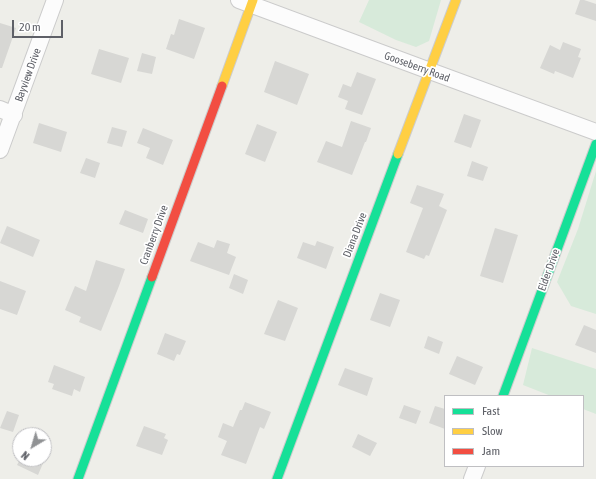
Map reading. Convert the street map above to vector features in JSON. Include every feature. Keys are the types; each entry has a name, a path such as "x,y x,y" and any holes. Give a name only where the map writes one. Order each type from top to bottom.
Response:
{"street":[{"name":"Bayview Drive","path":"0,150 7,112 55,0"},
{"name":"Diana Drive","path":"277,479 456,0"},
{"name":"Gooseberry Road","path":"248,2 596,132"},
{"name":"Cranberry Drive","path":"78,479 248,2"},
{"name":"Elder Drive","path":"503,395 596,144"},
{"path":"472,479 477,467"}],"green space":[{"path":"369,0 441,0 429,41 416,47 396,40 359,22"},
{"path":"596,171 596,314 571,306 557,282 578,229"},
{"path":"532,348 596,369 596,414 584,409 584,395 548,395 523,385"}],"building":[{"path":"580,0 596,4 596,21 575,14"},
{"path":"179,19 205,28 194,59 166,49 171,34 174,35"},
{"path":"0,23 16,28 2,68 0,68"},
{"path":"563,42 581,49 578,57 581,58 573,78 555,71 554,74 540,68 550,45 560,50"},
{"path":"99,49 129,58 121,83 91,74"},
{"path":"142,53 156,57 152,74 137,71"},
{"path":"275,61 309,74 297,105 264,92"},
{"path":"357,72 376,79 362,115 345,109 348,101 338,97 343,84 351,87"},
{"path":"464,114 481,120 471,148 454,142"},
{"path":"351,121 371,128 352,175 317,162 326,141 342,147"},
{"path":"39,123 67,132 61,152 33,143"},
{"path":"257,124 277,132 265,162 245,154"},
{"path":"112,127 127,131 122,147 107,143"},
{"path":"143,128 173,140 163,165 146,158 150,148 137,143"},
{"path":"86,158 100,163 95,178 80,173"},
{"path":"472,161 488,167 483,181 467,176"},
{"path":"417,185 444,194 439,206 447,210 429,256 426,255 424,259 406,252 423,208 410,203"},
{"path":"125,210 148,219 143,233 119,224"},
{"path":"7,226 40,240 33,257 0,243"},
{"path":"495,228 518,235 503,283 480,276"},
{"path":"217,240 230,244 227,253 236,257 229,275 190,261 198,242 214,248"},
{"path":"317,241 334,247 326,269 297,258 303,242 315,246"},
{"path":"96,260 125,269 101,331 79,322 81,317 65,310 75,286 86,291"},
{"path":"234,274 248,280 243,294 229,288"},
{"path":"0,281 26,291 17,315 0,309"},
{"path":"380,293 400,300 390,327 370,320"},
{"path":"278,300 298,308 285,341 264,334"},
{"path":"584,325 596,330 596,353 575,345"},
{"path":"165,333 186,341 180,355 177,354 174,361 157,354"},
{"path":"428,336 443,342 439,354 424,348"},
{"path":"457,356 483,367 475,385 449,374"},
{"path":"54,365 85,377 80,392 74,389 72,396 52,389 54,384 48,382"},
{"path":"345,368 373,378 367,396 338,385"},
{"path":"245,402 271,412 264,429 260,427 246,464 221,455 227,441 218,437 223,423 233,427"},
{"path":"404,405 421,411 416,424 399,418"},
{"path":"435,406 444,409 444,429 429,423"},
{"path":"7,411 19,415 15,427 12,427 12,432 0,428"},
{"path":"144,426 166,434 164,438 168,440 162,455 136,446"},
{"path":"358,434 377,443 370,456 352,447"},
{"path":"21,467 41,467 38,475"}],"traffic: fast":[{"path":"503,395 596,144"},
{"path":"277,479 398,154"},
{"path":"78,479 152,277"}],"traffic: slow":[{"path":"222,86 253,0"},
{"path":"398,154 456,0"}],"traffic: jam":[{"path":"152,277 222,86"}]}
